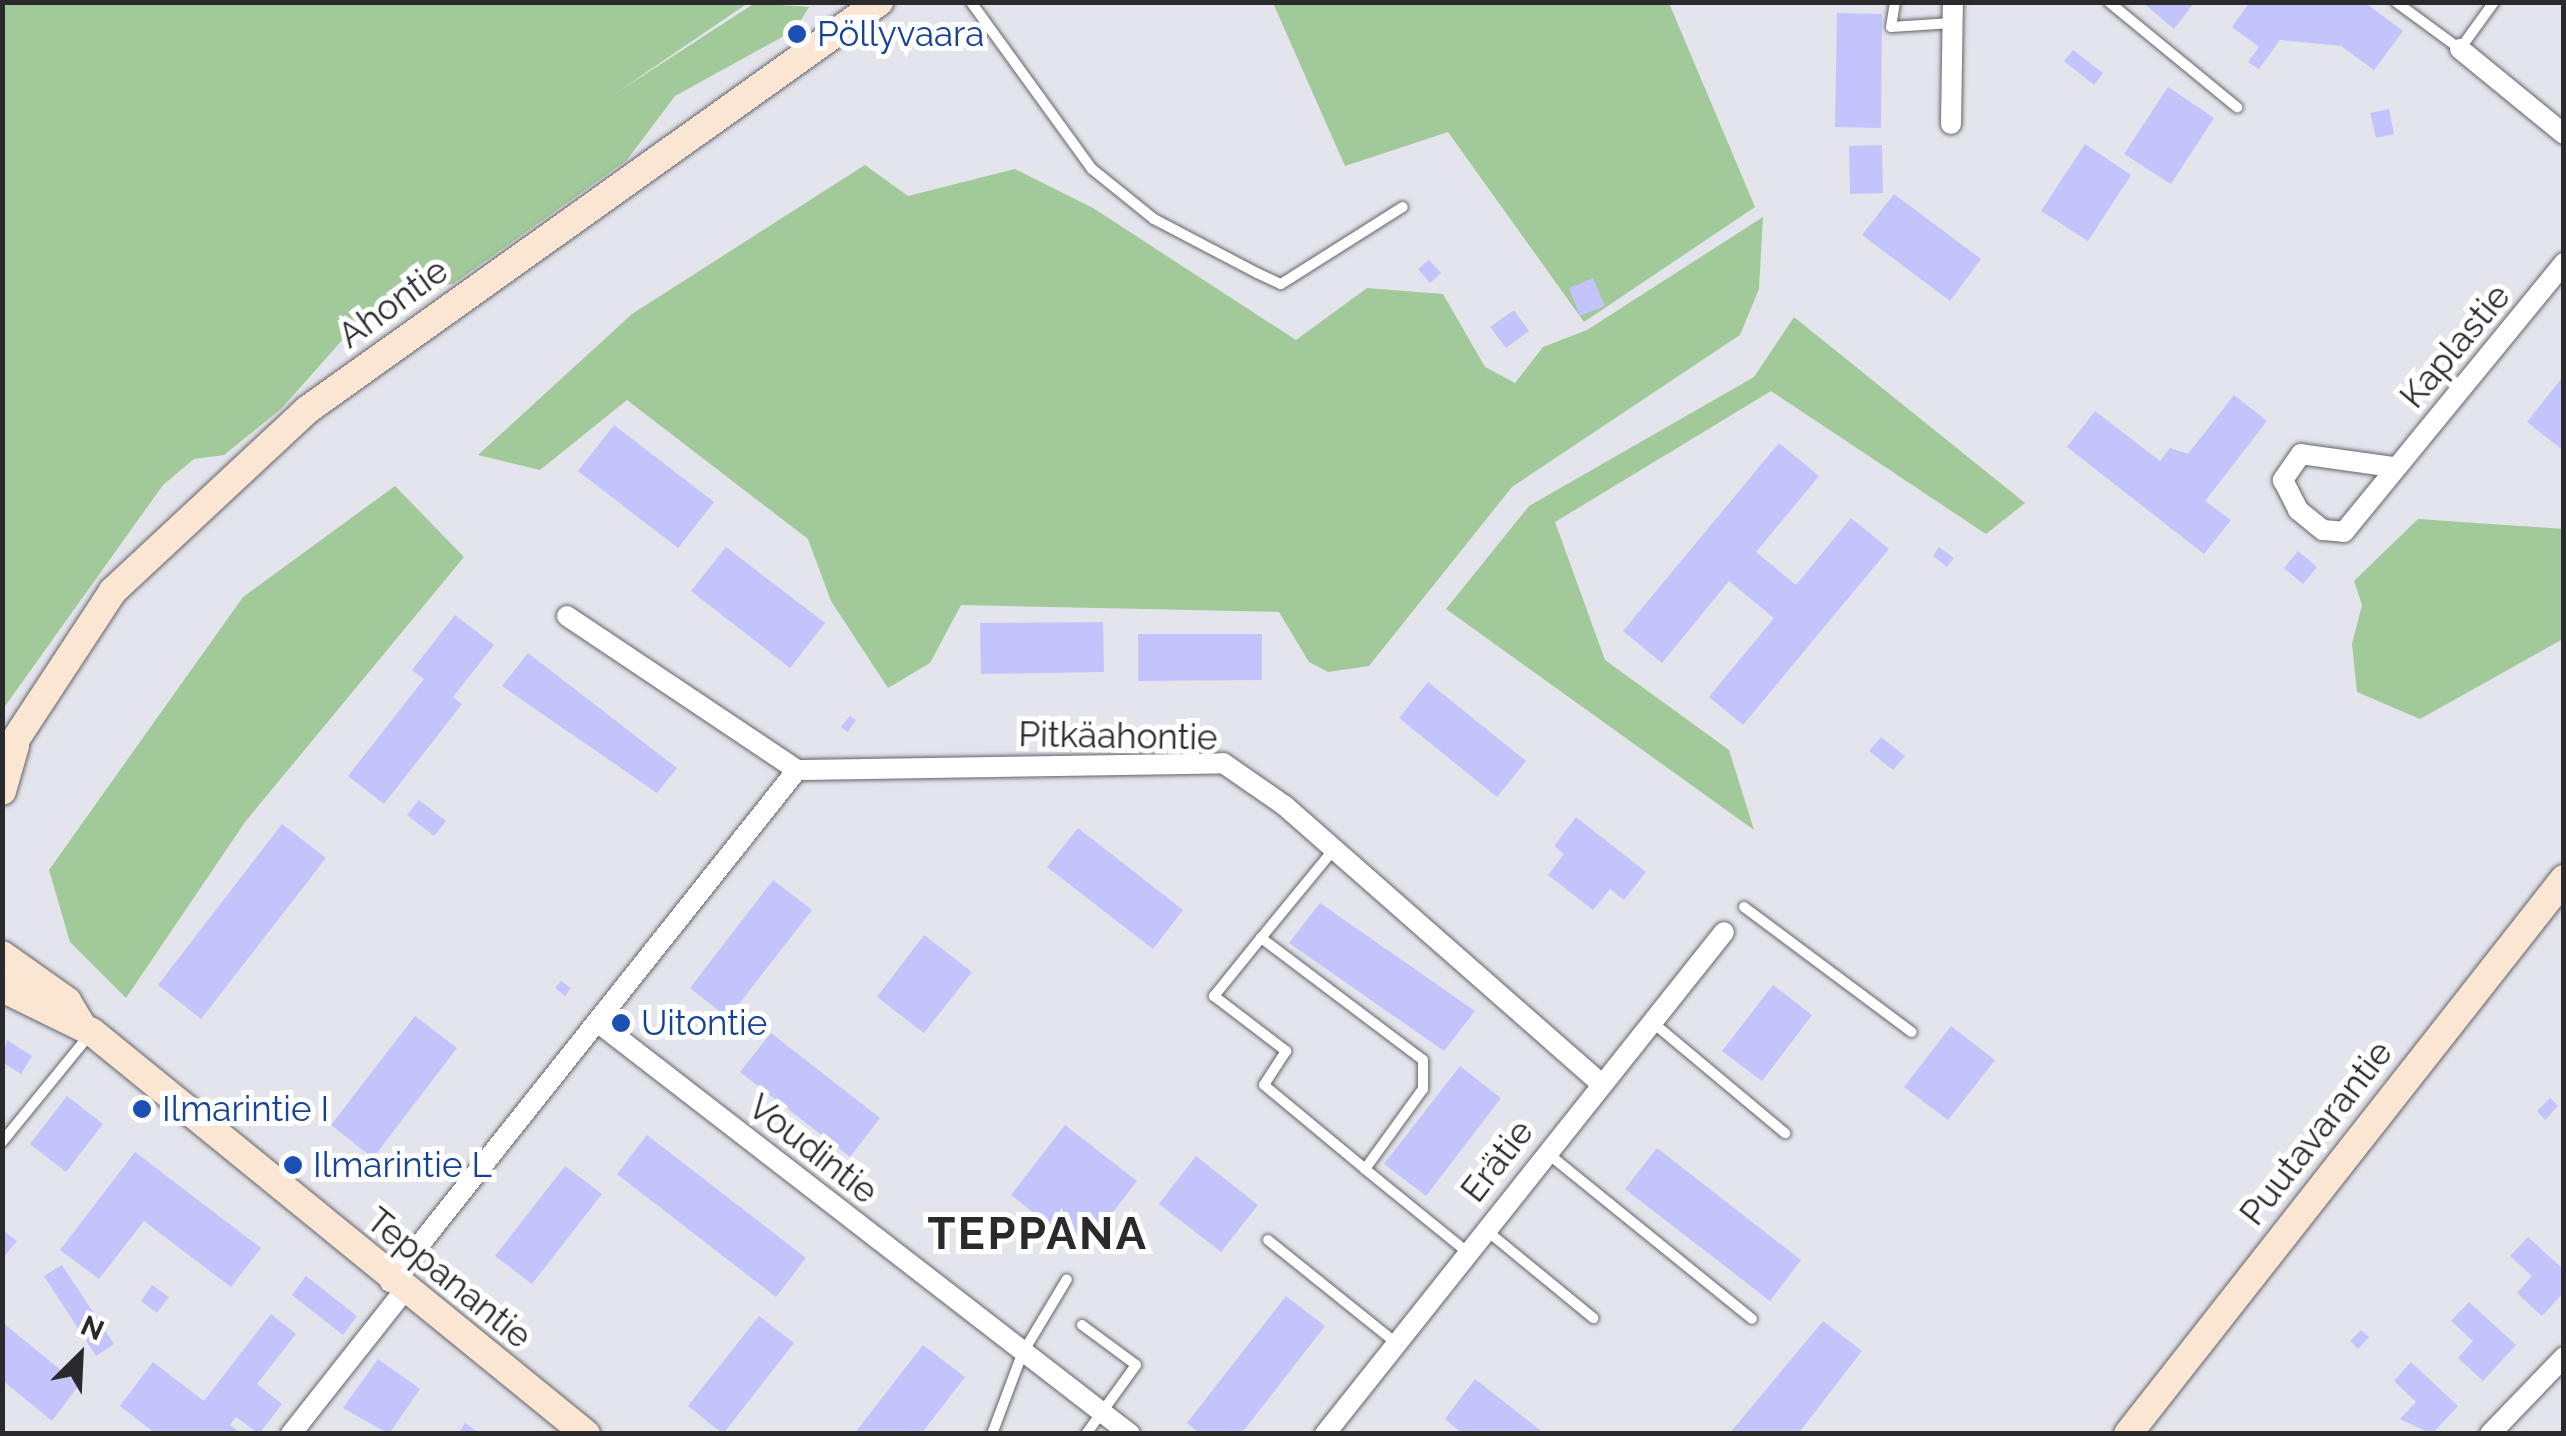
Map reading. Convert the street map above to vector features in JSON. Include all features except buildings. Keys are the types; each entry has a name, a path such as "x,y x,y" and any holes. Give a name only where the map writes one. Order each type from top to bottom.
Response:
{"street":[{"name":"Ahontie","path":"2,760 114,591 307,410 880,2"},
{"path":"1951,124 1953,13"},
{"path":"2460,49 2564,134"},
{"name":"Kaplastie","path":"2393,467 2301,454 2283,480 2311,521 2344,532 2393,467 2564,263"},
{"path":"291,1434 396,1287 798,770 567,616"},
{"name":"Ahontie","path":"2,790 18,735"},
{"name":"Pitkäahontie","path":"798,770 1223,763 1334,849 1600,1082"},
{"name":"Puutavarantie","path":"2128,1434 2564,879"},
{"name":"Erätie","path":"1325,1434 1600,1082 1724,932"},
{"name":"Teppanantie","path":"2,955 66,1001 87,1028 396,1287 586,1434"},
{"name":"Teppanantie","path":"2,988 87,1028"},
{"name":"Voudintie","path":"600,1024 1130,1434"},
{"path":"2490,1434 2564,1357"}],"lane":[{"path":"971,2 1092,169 1154,219 1257,274 1281,284 1403,207"},
{"path":"1895,2 1891,27 1953,13"},
{"path":"2108,2 2237,107"},
{"path":"2396,2 2460,49 2494,2"},
{"path":"1334,849 1214,996 1286,1051 1264,1085 1466,1252"},
{"path":"1744,907 1912,1032"},
{"path":"1261,938 1424,1060 1423,1089 1365,1169"},
{"path":"1651,1020 1785,1133"},
{"path":"2,1142 87,1028"},
{"path":"1545,1152 1752,1319"},
{"path":"1485,1229 1593,1318"},
{"path":"1268,1240 1396,1343"},
{"path":"992,1434 1022,1354 1067,1279"},
{"path":"1082,1325 1136,1365 1086,1434"}],"green space":[{"path":"3,2 748,3 613,95 755,3 809,7 795,30 675,96 627,160 453,284 406,291 361,319 281,409 224,455 194,459 163,485 3,709"},
{"path":"1273,3 1669,3 1755,207 1584,322 1448,132 1345,166"},
{"path":"865,165 908,196 1015,169 1093,208 1296,340 1367,288 1443,294 1485,367 1515,383 1543,347 1587,330 1763,217 1759,289 1740,335 1512,487 1369,666 1328,672 1309,662 1279,612 961,605 930,663 888,688 831,601 808,539 627,400 540,470 478,455 632,314"},
{"path":"1794,317 2025,503 1986,534 1771,391 1555,522 1605,660 1729,750 1754,830 1446,609 1529,506 1754,377"},
{"path":"395,486 464,557 245,822 126,998 70,942 49,870 243,597"},
{"path":"2418,519 2564,529 2563,639 2420,719 2357,692 2352,644 2362,605 2354,581"}],"place":[{"name":"Pöllyvaara","path":"797,34"},
{"name":"Uitontie","path":"621,1023"},
{"name":"Ilmarintie I","path":"142,1109"},
{"name":"Ilmarintie L","path":"293,1165"}],"district":[{"name":"TEPPANA","path":"1038,1234"}]}
